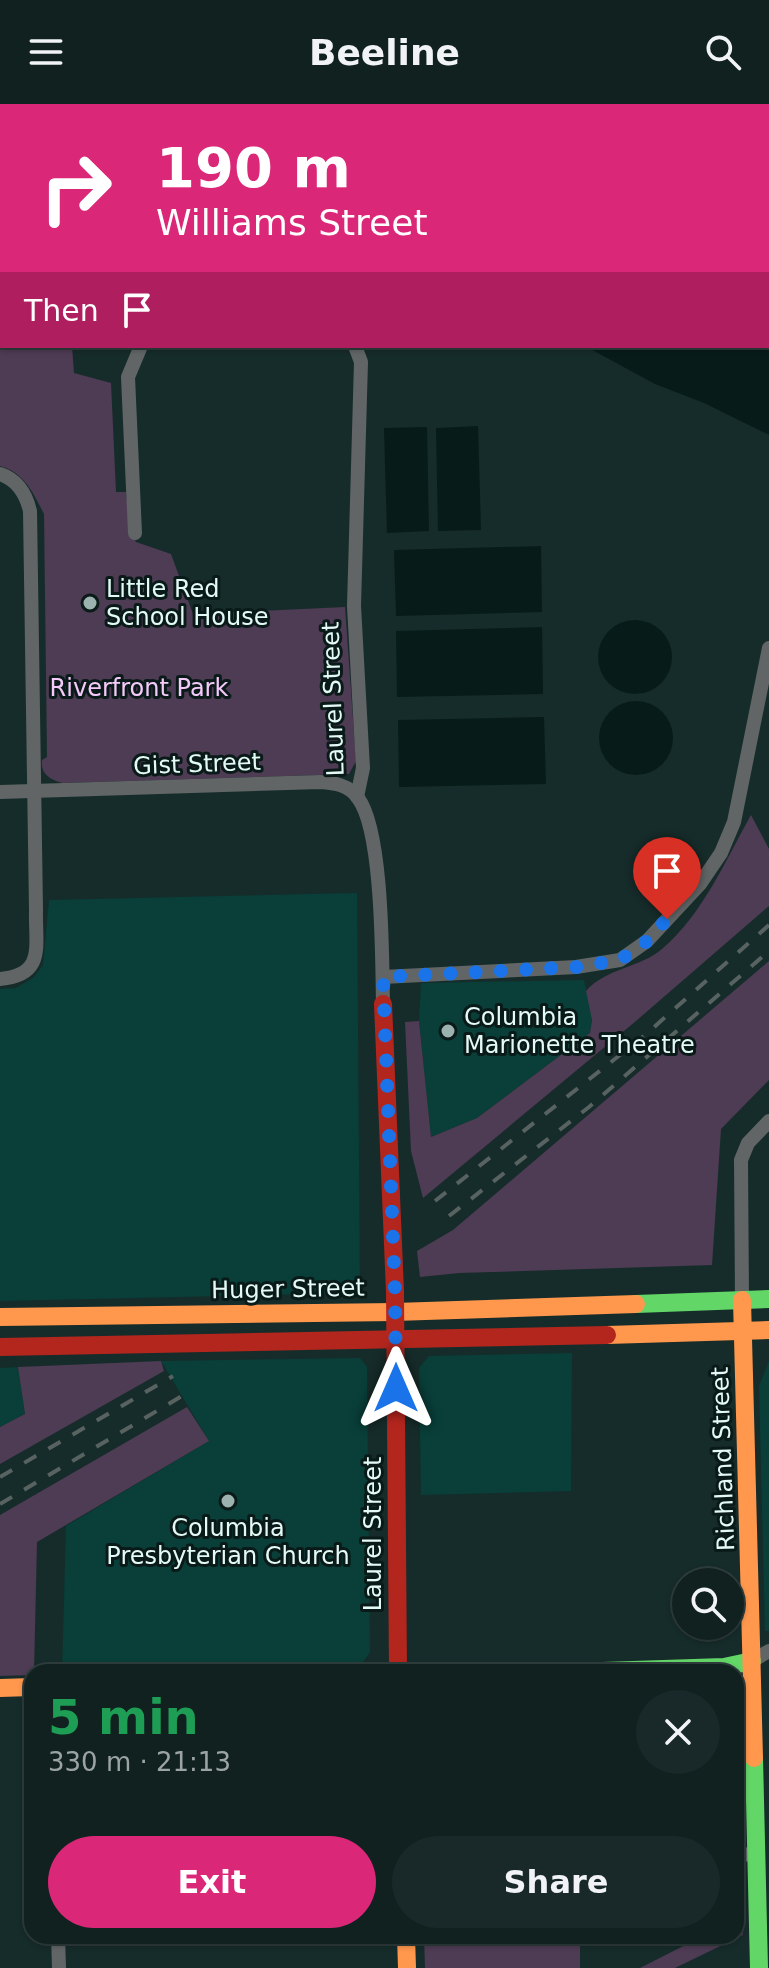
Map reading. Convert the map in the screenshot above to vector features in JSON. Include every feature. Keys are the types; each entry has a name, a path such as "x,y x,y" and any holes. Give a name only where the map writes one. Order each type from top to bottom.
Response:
{"main road":[{"name":"Laurel Street","path":"383,1004 396,1341 398,1664"},
{"name":"Huger Street","path":"0,1317 395,1312 769,1299"},
{"name":"Richland Street","path":"742,1300 761,1663 756,1854 759,1968"},
{"path":"0,1347 396,1341 769,1330"},
{"path":"0,1688 24,1687"},
{"path":"406,1944 407,1968"}],"street":[{"path":"135,533 128,377 140,348"},
{"name":"Laurel Street","path":"356,348 361,362 354,606 363,768 357,797 368,819 373,839 383,1004"},
{"path":"0,474 18,485 27,497 30,511 35,958 28,972 0,979"},
{"path":"383,977 576,967 620,960 647,941 700,884 721,853 734,822 769,648"},
{"name":"Gist Street","path":"0,792 320,782 345,787 357,797"},
{"name":"Richland Street","path":"742,1300 740,1169 748,1143 769,1121"},
{"path":"761,1663 769,1651"},
{"path":"744,1855 756,1854"},
{"path":"58,1944 59,1968"}],"shaded area":[{"path":"357,893 360,1293 0,1301 0,989 16,988 33,978 43,965 49,900"},
{"path":"584,980 592,1017 590,1033 477,1118 431,1137 419,1021 421,983"},
{"path":"572,1353 571,1491 421,1495 419,1368 429,1356"},
{"path":"360,1358 367,1367 370,1652 362,1664 62,1664 66,1526 209,1441 161,1361"},
{"path":"769,1361 769,1631 765,1631 759,1386"},
{"path":"18,1367 25,1414 0,1427 0,1368"}],"green space":[{"name":"Riverfront Park","path":"0,348 72,348 74,373 111,383 116,492 126,492 130,530 136,542 171,554 193,614 203,617 214,613 345,607 356,761 349,774 63,783 45,773 42,765 42,760 47,757 44,514 22,479 0,466"},
{"path":"751,815 769,849 769,906 423,1198 411,1151 405,1022 419,1021 431,1137 477,1118 590,1033 592,1020 586,991 603,977 653,955 677,935 712,886"},
{"path":"769,961 769,1080 721,1129 712,1265 420,1277 417,1251 453,1230"},
{"path":"161,1361 164,1371 0,1464 0,1427 25,1414 18,1367"},
{"path":"187,1407 209,1441 37,1542 34,1664 24,1664 24,1675 0,1676 0,1515"},
{"path":"424,1944 580,1944 580,1968 425,1968"},
{"path":"687,1944 724,1944 675,1968 640,1968"}],"water":[{"path":"589,348 769,348 769,435 704,403 655,384"},
{"path":"478,426 481,530 438,531 436,428"},
{"path":"427,427 429,531 387,533 384,428"},
{"path":"541,546 542,612 396,616 394,550"},
{"path":"635,620 649,623 661,631 669,643 672,657 669,671 661,683 649,691 635,694 621,691 609,683 601,671 598,657 601,643 609,631 621,623"},
{"path":"542,627 543,694 397,697 396,631"},
{"path":"636,701 650,704 662,712 670,724 673,738 670,752 662,764 650,772 636,775 622,772 610,764 602,752 599,738 602,724 610,712 622,704"},
{"path":"544,717 546,784 399,787 398,720"}],"railway":[{"path":"435,1201 644,1036 769,925"},
{"path":"449,1216 589,1107 769,951"},
{"path":"0,1477 173,1376"},
{"path":"0,1504 182,1396"}],"traffic: fast":[{"path":"636,1304 769,1299"},
{"path":"738,1664 752,1661"},
{"path":"754,1758 759,1968"}],"traffic: slow":[{"path":"742,1300 754,1758"},
{"path":"0,1317 395,1312 636,1304"},
{"path":"607,1335 769,1330"},
{"path":"0,1688 24,1687"},
{"path":"406,1944 407,1968"}],"traffic: jam":[{"path":"383,1004 395,1292 398,1664"},
{"path":"0,1347 607,1335"}],"place":[{"name":"Little Red School House","path":"90,603"},
{"name":"Columbia Marionette Theatre","path":"448,1031"},
{"name":"Columbia Presbyterian Church","path":"228,1501"}],"route":[{"path":"396,1388 383,977 576,967 620,960 647,941 667,919"}]}
